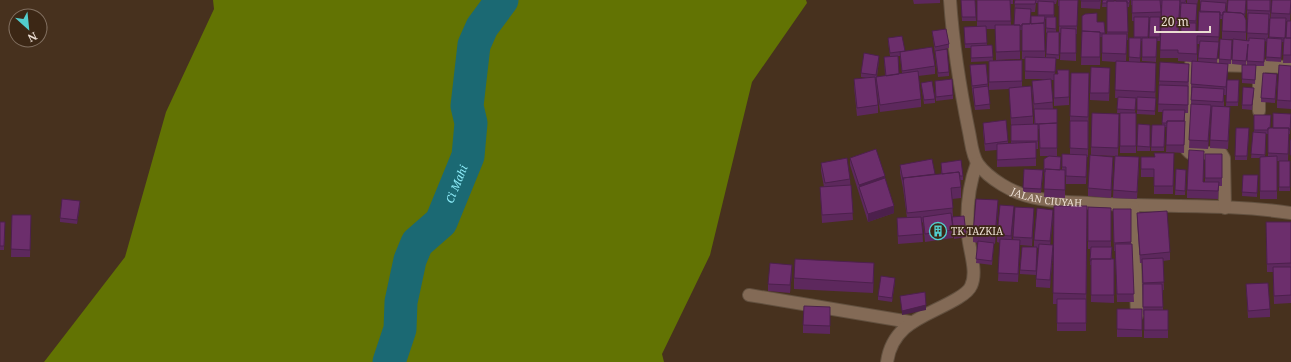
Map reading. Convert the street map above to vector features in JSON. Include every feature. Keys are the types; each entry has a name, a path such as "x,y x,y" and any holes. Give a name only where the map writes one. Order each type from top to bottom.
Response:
{"street":[{"path":"887,362 895,341 902,330 910,322 952,302 964,294 971,286 974,276 968,236 967,211 970,179 977,163 963,103 952,26 950,0"},
{"path":"1176,64 1291,67"},
{"path":"1192,64 1187,150 1190,153 1221,153 1224,158 1225,208"},
{"path":"1259,67 1259,111"},
{"name":"JALAN CIUYAH","path":"977,163 997,180 1015,191 1030,197 1133,207 1265,209 1291,213"},
{"path":"1133,207 1137,314"},
{"path":"749,294 910,322"}],"green space":[{"path":"213,0 806,0 807,3 752,82 710,255 662,354 664,362 44,362 125,257 166,112 214,9"}],"building":[{"path":"961,0 975,0 976,17 962,17"},
{"path":"977,0 1010,0 1011,21 977,21"},
{"path":"1015,0 1036,0 1035,4 1014,4"},
{"path":"1059,0 1078,0 1077,26 1059,26"},
{"path":"1100,0 1100,1 1081,1"},
{"path":"1103,0 1114,0 1114,1 1102,3"},
{"path":"1116,0 1130,0 1129,3 1127,3 1127,1"},
{"path":"1132,0 1160,0 1161,12 1132,13"},
{"path":"1162,0 1180,0 1178,32 1198,32 1199,11 1220,12 1219,37 1197,36 1197,54 1178,53 1178,50 1160,50"},
{"path":"1180,0 1186,0 1185,2 1180,2"},
{"path":"1228,0 1246,0 1245,14 1227,12"},
{"path":"1247,0 1270,0 1270,11 1247,10"},
{"path":"1272,0 1291,0 1290,14 1271,13"},
{"path":"1038,1 1054,2 1054,15 1038,15"},
{"path":"1107,1 1127,1 1128,32 1107,32"},
{"path":"1201,1 1226,3 1225,12 1223,12 1223,15 1220,15 1220,12 1200,12"},
{"path":"1181,3 1197,4 1196,21 1180,20"},
{"path":"1015,8 1031,9 1030,24 1022,24 1022,26 1014,25"},
{"path":"1223,12 1241,13 1244,15 1246,20 1246,32 1222,31"},
{"path":"1097,13 1097,22 1104,22 1105,33 1082,31 1082,16 1085,14"},
{"path":"1248,13 1269,14 1268,34 1247,33"},
{"path":"1031,16 1045,16 1044,23 1031,24"},
{"path":"1046,17 1056,17 1056,29 1046,28"},
{"path":"1134,17 1149,17 1148,37 1134,37"},
{"path":"1150,17 1160,17 1160,37 1149,37"},
{"path":"1270,18 1286,18 1285,38 1269,37"},
{"path":"1287,21 1291,21 1291,38 1286,38"},
{"path":"1044,23 1045,51 1022,51 1022,24"},
{"path":"1181,23 1196,23 1196,32 1181,32"},
{"path":"995,25 1020,25 1020,51 996,52"},
{"path":"986,26 987,43 965,44 964,27"},
{"path":"1061,28 1076,29 1076,53 1060,53"},
{"path":"946,29 949,44 935,47 932,31"},
{"path":"1082,31 1100,32 1100,57 1081,57"},
{"path":"1047,32 1059,32 1059,55 1046,54"},
{"path":"1102,34 1127,34 1126,54 1102,53"},
{"path":"902,36 905,51 890,53 888,38"},
{"path":"1129,38 1141,38 1140,58 1129,57"},
{"path":"1142,38 1157,38 1156,57 1142,57"},
{"path":"1249,38 1265,39 1264,62 1247,61 1248,44 1246,61 1232,60 1233,39 1249,41"},
{"path":"1267,38 1282,39 1281,58 1266,57"},
{"path":"1284,38 1291,38 1291,55 1283,55"},
{"path":"1220,39 1232,40 1231,60 1219,59"},
{"path":"1200,41 1219,42 1217,59 1198,58"},
{"path":"992,45 993,57 971,58 971,46"},
{"path":"932,47 935,66 902,71 900,52"},
{"path":"947,49 949,72 938,73 935,51"},
{"path":"864,53 879,56 876,75 861,73"},
{"path":"898,56 899,74 886,76 884,57"},
{"path":"1025,57 1056,58 1055,72 1025,71"},
{"path":"1022,60 1022,81 989,82 989,61"},
{"path":"1116,61 1156,63 1155,92 1115,90"},
{"path":"1192,61 1228,64 1226,87 1191,84"},
{"path":"1160,62 1189,64 1188,82 1159,81"},
{"path":"986,64 988,84 972,86 970,65"},
{"path":"1242,65 1256,65 1255,80 1242,79"},
{"path":"1279,65 1291,66 1291,101 1277,100"},
{"path":"1091,67 1110,68 1109,93 1090,93"},
{"path":"1057,70 1069,70 1069,97 1054,98 1054,74 1058,74"},
{"path":"918,71 921,99 880,105 876,77"},
{"path":"1071,73 1089,73 1088,117 1070,116"},
{"path":"1263,73 1277,74 1275,99 1261,98"},
{"path":"875,77 878,105 857,108 854,79"},
{"path":"952,79 953,95 936,97 935,81"},
{"path":"1051,79 1053,102 1034,104 1032,81"},
{"path":"1227,80 1239,80 1238,102 1226,102"},
{"path":"932,81 935,99 924,100 921,83"},
{"path":"1159,85 1188,86 1188,105 1158,104"},
{"path":"988,86 990,104 975,106 973,88"},
{"path":"1031,86 1033,116 1011,118 1009,88"},
{"path":"1192,87 1224,89 1223,102 1191,100"},
{"path":"1243,87 1254,88 1252,105 1242,105"},
{"path":"1118,97 1136,98 1135,110 1117,109"},
{"path":"1137,97 1156,98 1155,111 1137,110"},
{"path":"1191,104 1211,105 1208,141 1189,140"},
{"path":"1212,106 1230,107 1228,141 1210,140"},
{"path":"1034,109 1057,109 1057,123 1035,124"},
{"path":"1163,110 1185,110 1184,121 1167,121 1167,123 1162,123"},
{"path":"1092,113 1119,114 1118,148 1091,147"},
{"path":"1120,113 1136,113 1136,146 1120,146"},
{"path":"1273,113 1291,114 1290,130 1289,128 1273,128"},
{"path":"1254,115 1271,115 1270,128 1268,128 1268,130 1254,130"},
{"path":"1006,120 1008,141 985,144 983,123"},
{"path":"1070,121 1088,121 1088,149 1070,148"},
{"path":"1167,121 1185,121 1184,145 1166,145"},
{"path":"1057,123 1057,148 1040,148 1039,124"},
{"path":"1038,124 1038,141 1011,141 1011,125"},
{"path":"1138,124 1150,125 1150,147 1137,146"},
{"path":"1152,125 1165,125 1164,147 1151,147"},
{"path":"1236,128 1249,128 1247,156 1235,156"},
{"path":"1268,128 1289,128 1288,154 1268,153"},
{"path":"1253,132 1266,133 1265,155 1251,154"},
{"path":"1291,140 1291,155 1290,155"},
{"path":"1036,142 1036,158 997,160 997,144"},
{"path":"876,149 885,176 859,185 850,158"},
{"path":"1189,150 1204,151 1203,182 1219,182 1218,191 1187,190"},
{"path":"1154,153 1174,153 1173,186 1154,186 1154,169 1141,169 1141,157 1155,157"},
{"path":"1062,154 1087,155 1086,177 1066,176 1066,167 1062,167"},
{"path":"1205,154 1222,154 1222,178 1205,178"},
{"path":"1090,155 1113,157 1111,190 1088,188"},
{"path":"1049,156 1061,157 1060,170 1045,169 1044,172 1044,159"},
{"path":"1115,156 1139,157 1137,192 1113,190"},
{"path":"1277,156 1277,191 1260,191 1260,157"},
{"path":"847,158 850,179 825,183 821,163"},
{"path":"932,159 935,174 903,178 903,180 900,165"},
{"path":"961,160 963,176 960,176 959,172 942,174 941,163"},
{"path":"1279,161 1290,161 1290,187 1279,187"},
{"path":"1024,169 1043,170 1041,189 1023,188"},
{"path":"1045,169 1065,170 1065,190 1044,189"},
{"path":"1176,169 1186,170 1185,191 1175,190"},
{"path":"959,172 961,187 951,188 953,208 907,213 903,178"},
{"path":"1243,175 1258,175 1257,193 1242,192"},
{"path":"885,178 894,206 868,214 859,187"},
{"path":"851,185 853,213 822,215 820,187"},
{"path":"62,199 80,201 77,220 60,218"},
{"path":"976,199 998,200 995,236 973,234"},
{"path":"1000,205 1014,206 1011,236 997,235"},
{"path":"1054,206 1087,206 1086,294 1053,293"},
{"path":"1015,207 1034,208 1032,238 1013,237"},
{"path":"1088,207 1111,208 1111,241 1088,241"},
{"path":"1037,208 1053,210 1050,241 1034,240"},
{"path":"1113,209 1131,209 1131,242 1114,243"},
{"path":"1167,211 1170,252 1140,255 1137,213"},
{"path":"951,213 953,230 925,234 923,217"},
{"path":"12,215 31,215 30,250 11,249"},
{"path":"964,216 966,233 954,235 952,217"},
{"path":"921,217 923,234 898,236 897,218"},
{"path":"0,222 5,222 4,246 0,246"},
{"path":"1266,222 1291,222 1291,263 1267,264"},
{"path":"1000,239 1020,240 1018,274 998,273"},
{"path":"978,241 994,243 992,261 976,259"},
{"path":"1039,244 1053,245 1050,280 1036,279"},
{"path":"1115,244 1132,244 1134,294 1117,294"},
{"path":"1022,247 1037,247 1036,271 1020,270"},
{"path":"1091,247 1112,247 1111,259 1091,259 1090,261"},
{"path":"1163,258 1164,282 1143,283 1142,259"},
{"path":"795,259 874,263 873,283 794,278"},
{"path":"1091,259 1114,259 1114,295 1091,295"},
{"path":"770,263 792,265 790,285 768,284"},
{"path":"1273,267 1291,267 1291,295 1274,296"},
{"path":"881,276 895,278 892,298 878,296"},
{"path":"1268,283 1270,309 1248,311 1246,284"},
{"path":"1143,284 1162,284 1163,307 1143,307"},
{"path":"925,292 926,305 902,311 900,296"},
{"path":"1057,299 1086,299 1086,323 1057,323"},
{"path":"804,306 830,307 830,326 803,325"},
{"path":"1117,309 1142,309 1142,330 1117,329"},
{"path":"1144,310 1168,310 1168,330 1144,330"}],"waterway":[{"name":"Ci Mahi","path":"389,362 400,329 401,302 410,260 417,243 441,222 468,156 471,123 467,106 474,45 482,27 502,0"}],"place":[{"name":"TK TAZKIA","path":"938,231"}]}
